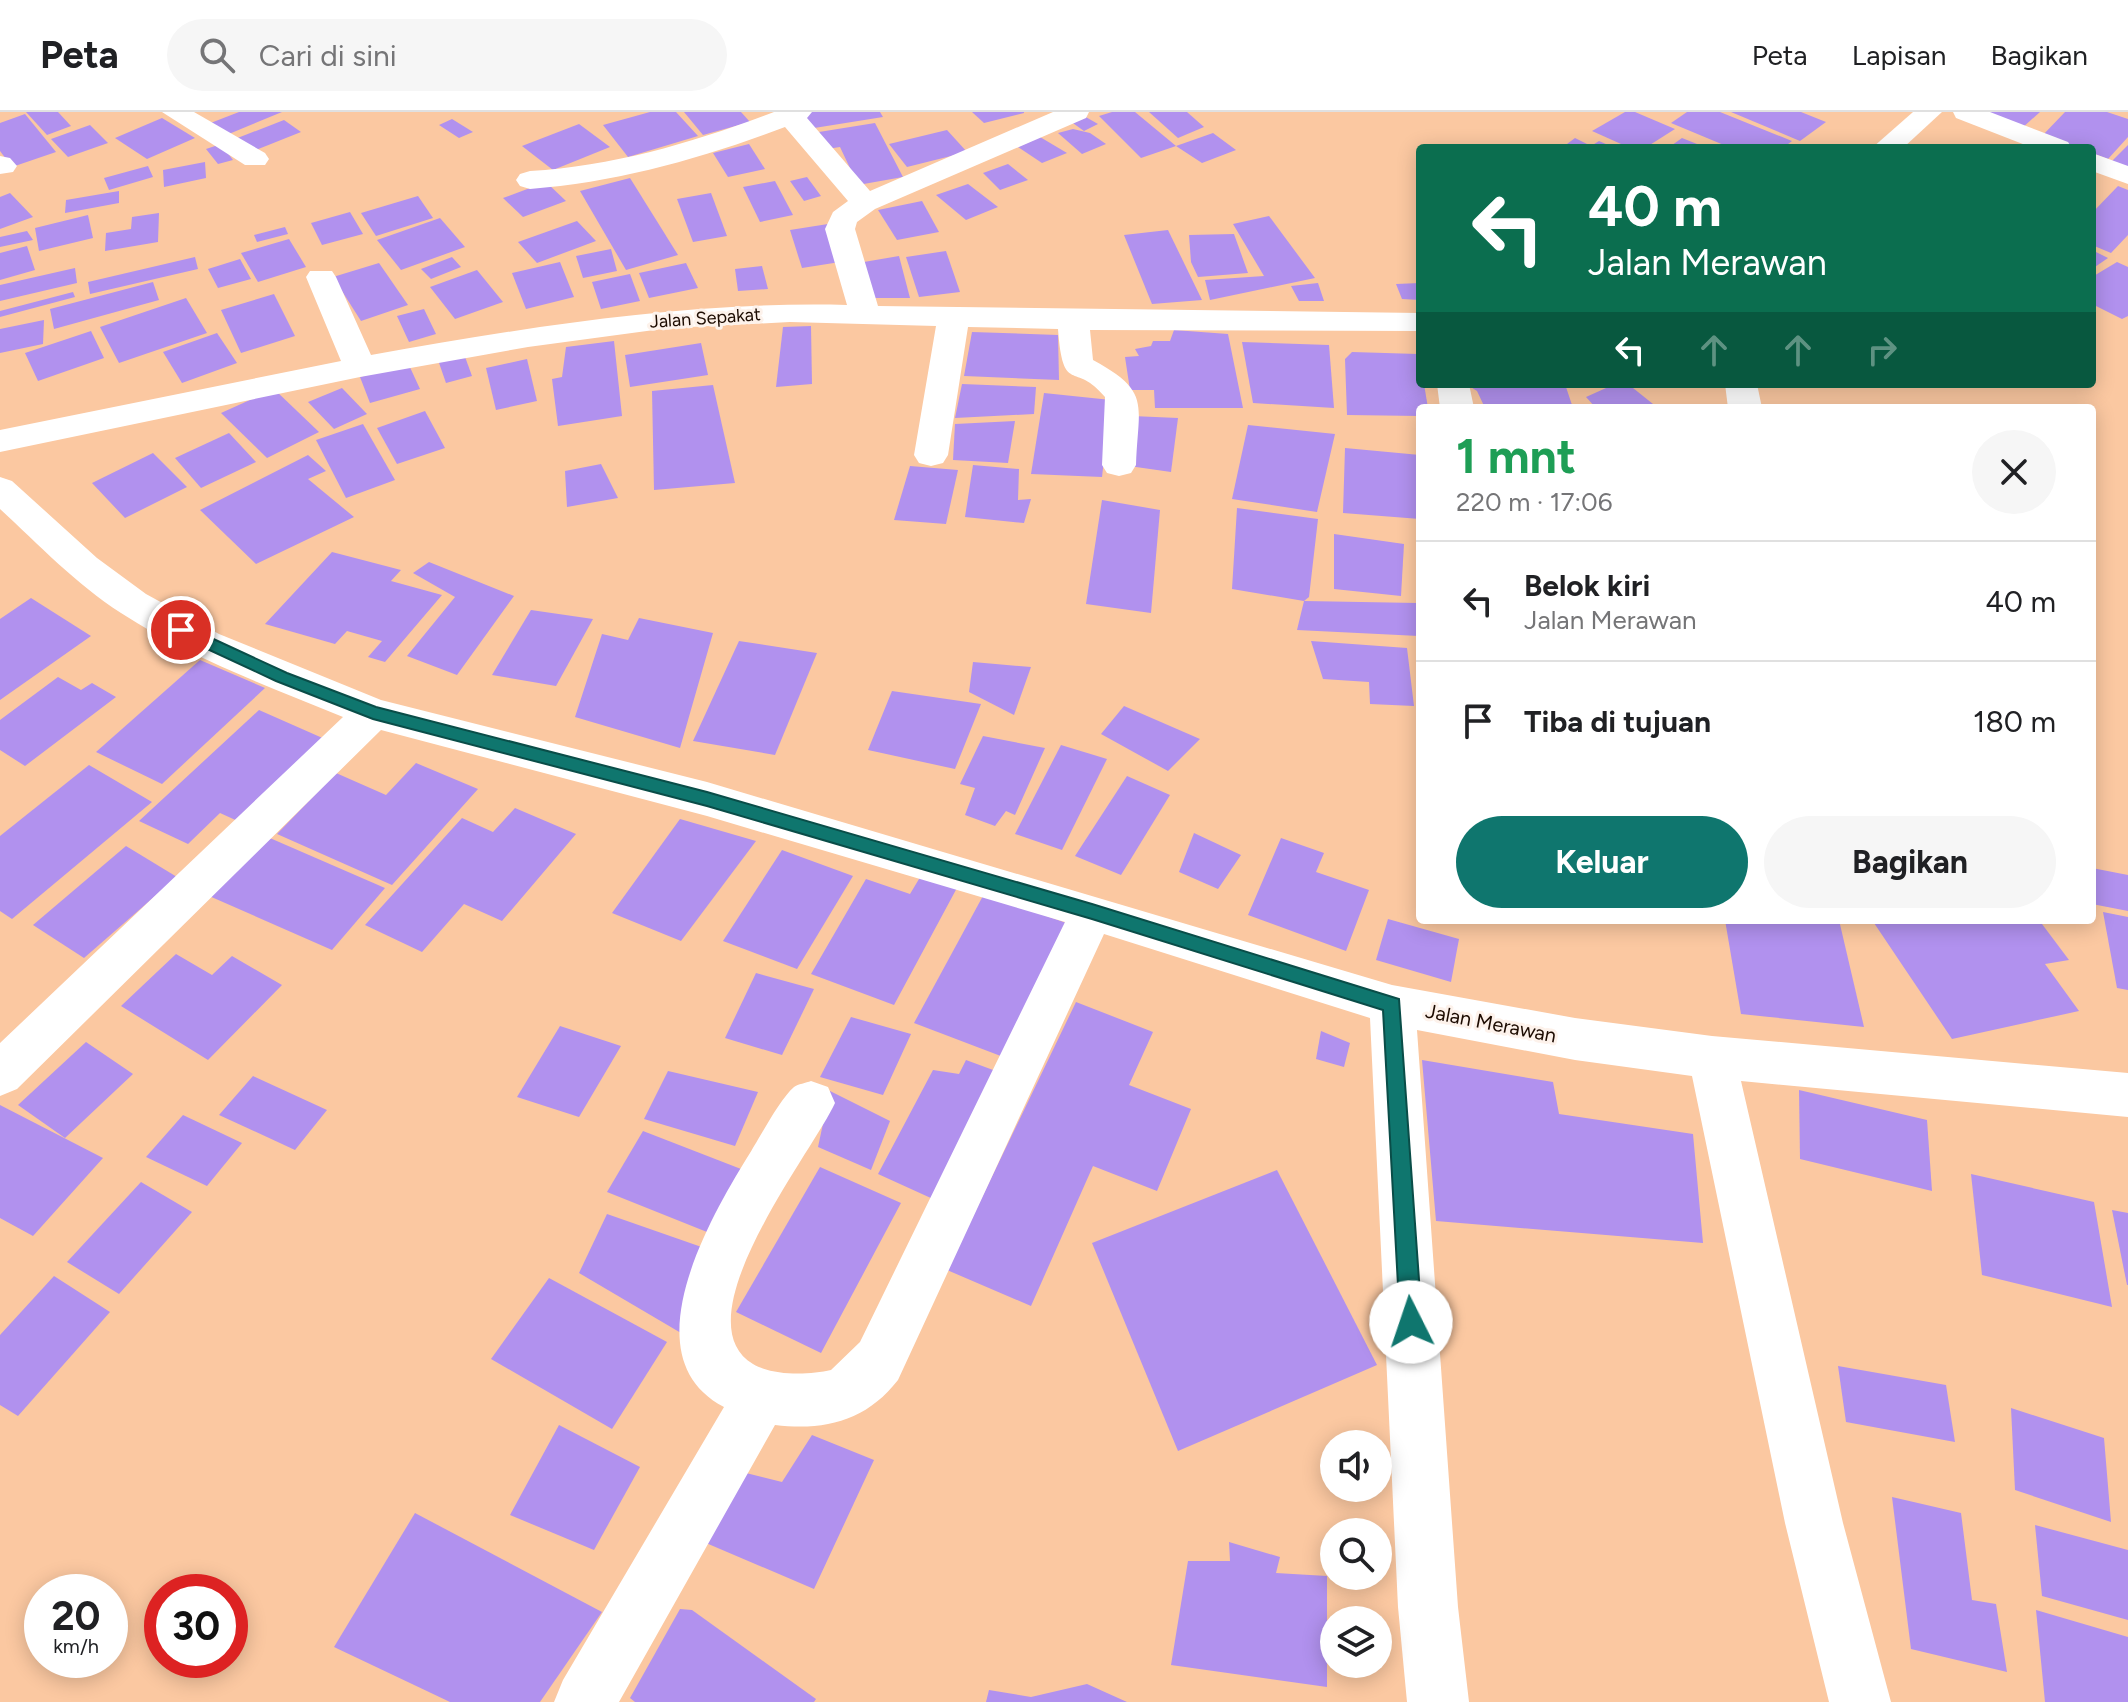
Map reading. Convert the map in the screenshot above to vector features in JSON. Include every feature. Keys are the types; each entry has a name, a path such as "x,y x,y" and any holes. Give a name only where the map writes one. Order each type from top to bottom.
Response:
{"street":[{"path":"175,112 255,159"},
{"path":"865,314 840,229 843,218 865,203 1076,112"},
{"path":"1891,144 1929,112"},
{"path":"1966,112 2048,144"},
{"path":"530,180 586,175 642,163 795,114 865,203"},
{"path":"2096,163 2128,176"},
{"path":"321,277 360,367"},
{"name":"Jalan Sepakat","path":"0,441 360,367 617,324 727,314 1416,322"},
{"path":"931,455 954,315"},
{"path":"1073,320 1077,365 1116,386 1122,396 1119,465"},
{"name":"Jalan Merawan","path":"0,490 84,567 133,603 205,644 373,713 707,799 1092,912 1392,1005 1575,1039 1712,1057 2128,1095"},
{"path":"0,1074 373,713"},
{"path":"811,1103 741,1218 715,1270 704,1330 716,1369 729,1381 761,1396 809,1401 841,1396 855,1389 874,1369 1092,912"},
{"path":"1392,1005 1428,1607 1438,1702"},
{"path":"1712,1057 1814,1523 1860,1702"},
{"path":"585,1702 761,1396"}],"building":[{"path":"26,112 58,112 71,126 47,135"},
{"path":"239,112 282,112 224,136 208,124"},
{"path":"650,112 676,112 698,136 628,157 603,125"},
{"path":"684,112 741,112 750,122 703,135"},
{"path":"801,112 880,112 883,117 808,129"},
{"path":"972,112 1024,112 1024,113 984,123"},
{"path":"1112,112 1135,112 1176,146 1141,158 1099,116"},
{"path":"1149,112 1187,112 1204,127 1178,138"},
{"path":"1625,112 1635,112 1675,129 1651,144 1621,144 1592,131"},
{"path":"1687,112 1720,112 1792,141 1788,144 1721,144 1671,123"},
{"path":"1731,112 1801,112 1826,122 1800,141"},
{"path":"1985,112 2040,112 2021,129"},
{"path":"2065,112 2107,112 2128,119 2128,137 2108,159 2096,154 2096,144 2065,144 2042,136"},
{"path":"25,114 56,152 12,167 0,151 0,123"},
{"path":"1084,116 1098,124 1084,131 1070,121"},
{"path":"162,118 195,138 147,159 115,138"},
{"path":"452,119 473,132 459,138 439,125"},
{"path":"284,120 301,132 251,152 235,139"},
{"path":"875,123 903,177 858,185 840,147 827,149 819,132"},
{"path":"579,124 610,147 553,170 522,146"},
{"path":"90,125 108,143 68,157 51,139"},
{"path":"1073,129 1090,133 1106,144 1082,154 1058,133"},
{"path":"947,130 967,152 907,167 889,144"},
{"path":"1213,133 1236,150 1202,163 1176,146"},
{"path":"1040,137 1067,153 1042,163 1018,147"},
{"path":"1575,138 1587,144 1567,144"},
{"path":"1682,138 1697,144 1674,144"},
{"path":"221,144 233,160 218,164 206,149"},
{"path":"749,144 765,169 728,177 713,153"},
{"path":"2128,145 2128,170 2110,163"},
{"path":"205,162 206,178 164,187 163,170"},
{"path":"1008,164 1028,180 1000,190 983,173"},
{"path":"148,166 153,177 109,190 104,178"},
{"path":"807,177 821,196 804,201 790,181"},
{"path":"630,178 678,255 626,270 580,191"},
{"path":"775,181 793,215 760,222 743,187"},
{"path":"546,182 566,201 523,217 503,198"},
{"path":"968,184 998,207 966,220 936,195"},
{"path":"2118,186 2128,190 2128,235 2111,253 2096,247 2096,209"},
{"path":"119,191 119,203 65,213 66,200"},
{"path":"10,193 33,217 0,229 0,197"},
{"path":"711,193 727,236 693,242 677,199"},
{"path":"418,196 433,218 376,236 361,213"},
{"path":"922,201 939,232 897,240 878,210"},
{"path":"350,212 363,234 322,245 311,223"},
{"path":"159,213 158,242 105,251 106,233 131,229 132,217"},
{"path":"88,215 93,238 39,251 35,228"},
{"path":"1269,216 1315,278 1210,300 1205,280 1264,276 1233,224"},
{"path":"440,218 465,247 401,270 377,240"},
{"path":"577,221 596,241 537,263 518,242"},
{"path":"828,224 840,262 802,268 790,230"},
{"path":"285,227 288,234 257,242 254,235"},
{"path":"1168,230 1202,300 1152,304 1124,235"},
{"path":"27,231 33,240 0,247 0,237"},
{"path":"1234,234 1248,273 1198,277 1191,262 1189,235"},
{"path":"289,239 306,267 258,282 241,253"},
{"path":"27,246 35,270 0,280 0,253"},
{"path":"611,249 617,271 583,278 576,256"},
{"path":"946,251 960,292 919,297 906,257"},
{"path":"2096,252 2108,258 2096,266"},
{"path":"899,256 910,298 870,298 858,263"},
{"path":"195,257 198,269 90,294 88,282"},
{"path":"452,257 461,267 431,279 421,269"},
{"path":"240,259 251,279 218,288 208,269"},
{"path":"560,262 574,297 526,309 512,273"},
{"path":"2117,262 2128,267 2128,316 2122,319 2096,306 2096,275"},
{"path":"379,263 408,305 361,321 333,277"},
{"path":"686,263 698,288 649,298 639,273"},
{"path":"762,266 768,289 738,291 735,269"},
{"path":"75,268 77,283 0,301 0,285"},
{"path":"477,270 503,302 455,319 430,287"},
{"path":"630,274 640,301 601,309 592,282"},
{"path":"153,282 159,300 54,329 50,309"},
{"path":"1318,283 1324,301 1299,301 1291,286"},
{"path":"1416,283 1416,300 1402,299 1396,284"},
{"path":"73,292 75,297 0,317 0,311"},
{"path":"274,294 295,336 241,353 221,310"},
{"path":"186,298 207,333 119,363 100,327"},
{"path":"424,309 436,334 409,342 397,316"},
{"path":"44,320 43,344 0,353 0,329"},
{"path":"811,326 812,384 776,387 783,327"},
{"path":"1174,330 1228,334 1243,408 1155,408 1154,390 1130,390 1125,357 1139,356 1135,349 1151,346 1153,341 1170,341"},
{"path":"91,331 104,358 38,381 25,353"},
{"path":"972,332 1058,335 1059,380 964,376"},
{"path":"217,333 237,363 182,383 163,352"},
{"path":"614,341 622,416 558,426 552,379 562,377 566,347"},
{"path":"1242,342 1329,345 1334,408 1253,403"},
{"path":"701,343 708,375 630,387 625,355"},
{"path":"1352,352 1416,354 1416,388 1425,388 1427,404 1416,404 1416,416 1347,415 1345,359"},
{"path":"464,354 472,376 446,383 438,360"},
{"path":"527,359 537,401 496,410 486,368"},
{"path":"408,363 420,389 370,403 360,377"},
{"path":"962,384 1036,387 1034,414 955,418"},
{"path":"713,385 735,483 654,490 652,391"},
{"path":"342,388 367,414 334,429 308,402"},
{"path":"1472,388 1566,388 1572,404 1483,404"},
{"path":"1606,388 1633,388 1653,404 1592,404 1586,397"},
{"path":"274,389 319,432 267,458 221,413"},
{"path":"1044,393 1111,400 1102,477 1031,474"},
{"path":"425,411 445,448 397,464 377,428"},
{"path":"1132,416 1178,418 1171,472 1129,466"},
{"path":"1015,421 1008,463 953,460 955,424"},
{"path":"363,424 395,480 346,498 316,440"},
{"path":"1248,425 1335,434 1317,512 1232,499"},
{"path":"229,433 256,462 201,488 175,458"},
{"path":"1345,448 1416,455 1416,519 1343,513"},
{"path":"153,453 187,487 125,518 92,483"},
{"path":"308,455 326,471 308,479 354,517 256,564 200,510"},
{"path":"601,464 618,498 567,507 565,471"},
{"path":"973,465 1019,469 1018,500 1031,499 1024,523 965,517"},
{"path":"910,466 958,470 946,524 894,520"},
{"path":"1102,500 1160,510 1151,613 1086,604"},
{"path":"1237,508 1318,519 1309,597 1304,601 1232,589"},
{"path":"1334,534 1404,544 1401,596 1334,589"},
{"path":"332,552 401,570 391,581 442,595 385,662 368,657 382,641 347,631 335,644 265,624"},
{"path":"429,562 514,596 457,675 407,656 455,597 413,573"},
{"path":"31,598 91,636 0,700 0,619"},
{"path":"1304,601 1416,603 1416,636 1297,630"},
{"path":"531,610 593,619 556,686 492,675"},
{"path":"639,618 713,633 680,748 575,717 602,634 628,640"},
{"path":"739,641 817,653 775,755 693,741"},
{"path":"1311,641 1407,648 1414,706 1370,704 1369,682 1323,679"},
{"path":"200,660 265,688 162,784 96,752"},
{"path":"973,662 1031,667 1014,715 969,692"},
{"path":"58,677 81,690 92,683 116,697 25,766 0,750 0,720"},
{"path":"892,691 981,704 955,769 868,750"},
{"path":"1124,706 1200,739 1168,771 1101,734"},
{"path":"259,710 327,740 242,823 220,813 188,844 139,821"},
{"path":"983,736 1045,748 1015,815 1006,811 995,826 965,815 975,788 960,784"},
{"path":"1061,745 1107,759 1062,850 1015,834"},
{"path":"416,763 478,789 392,885 277,834 336,773 386,795"},
{"path":"89,765 152,802 12,919 0,911 0,836"},
{"path":"1127,776 1170,795 1121,875 1075,856"},
{"path":"515,808 576,834 502,921 464,904 422,952 365,925 462,818 493,832"},
{"path":"680,819 756,841 681,941 612,913"},
{"path":"256,832 385,888 332,950 200,892"},
{"path":"1194,833 1241,855 1218,889 1179,872"},
{"path":"1281,838 1324,853 1316,872 1369,890 1346,951 1248,915"},
{"path":"126,846 177,877 84,958 33,925"},
{"path":"782,850 853,876 797,969 723,941"},
{"path":"2096,869 2128,875 2128,911 2096,905"},
{"path":"922,874 958,886 894,1005 811,974 866,879 910,894"},
{"path":"984,894 1072,925 1006,1058 914,1023"},
{"path":"2103,912 2128,917 2128,990 2117,988"},
{"path":"1388,919 1459,939 1451,982 1376,960"},
{"path":"1726,924 1840,924 1864,1027 1741,1014"},
{"path":"1875,924 2042,924 2069,960 2045,964 2079,1011 1952,1039"},
{"path":"176,954 212,975 232,956 282,985 208,1060 121,1006"},
{"path":"756,973 814,989 782,1055 725,1038"},
{"path":"1076,1002 1153,1032 1129,1085 1191,1109 1157,1191 1093,1166 1031,1306 947,1270"},
{"path":"851,1017 911,1034 883,1095 820,1077"},
{"path":"560,1026 621,1046 579,1117 517,1097"},
{"path":"1321,1031 1350,1043 1344,1067 1316,1059"},
{"path":"86,1042 133,1074 65,1138 18,1105"},
{"path":"966,1060 1004,1074 944,1204 878,1174 933,1070 959,1074"},
{"path":"1422,1060 1553,1082 1559,1114 1693,1134 1703,1243 1436,1221"},
{"path":"668,1071 758,1092 735,1146 644,1119"},
{"path":"253,1076 327,1110 295,1150 219,1115"},
{"path":"1799,1090 1927,1120 1932,1191 1800,1159"},
{"path":"830,1091 890,1121 871,1170 818,1147"},
{"path":"0,1105 103,1158 33,1236 0,1218"},
{"path":"183,1115 242,1143 207,1186 146,1157"},
{"path":"643,1131 741,1169 707,1232 607,1192"},
{"path":"820,1167 901,1203 821,1353 736,1312"},
{"path":"1277,1170 1377,1365 1178,1451 1092,1243"},
{"path":"1971,1174 2094,1202 2112,1307 1982,1275"},
{"path":"141,1182 192,1212 119,1294 67,1262"},
{"path":"2112,1210 2128,1213 2128,1285 2127,1285"},
{"path":"607,1214 713,1251 681,1333 579,1273"},
{"path":"54,1276 110,1312 18,1416 0,1405 0,1335"},
{"path":"549,1278 667,1342 612,1429 491,1359"},
{"path":"1838,1366 1946,1385 1955,1442 1846,1422"},
{"path":"2011,1408 2104,1438 2111,1522 2015,1490"},
{"path":"559,1425 640,1467 594,1550 510,1515"},
{"path":"812,1435 874,1460 814,1589 706,1543 742,1472 782,1482"},
{"path":"1892,1497 1961,1513 1972,1600 1996,1604 2007,1672 1911,1649"},
{"path":"415,1513 602,1612 540,1702 450,1702 334,1647"},
{"path":"2035,1525 2128,1550 2128,1620 2042,1596"},
{"path":"1229,1542 1280,1557 1276,1573 1320,1576 1320,1590 1327,1590 1327,1606 1320,1606 1320,1678 1327,1678 1327,1687 1171,1665 1188,1561 1230,1561"},
{"path":"680,1609 692,1610 816,1699 814,1702 635,1702 630,1698"},
{"path":"2036,1610 2128,1637 2128,1702 2045,1702"},
{"path":"1087,1684 1127,1702 986,1702 989,1690 1031,1697"}],"route":[{"path":"181,630 205,644 281,677 373,713 707,799 1092,912 1392,1005 1411,1322"}]}
